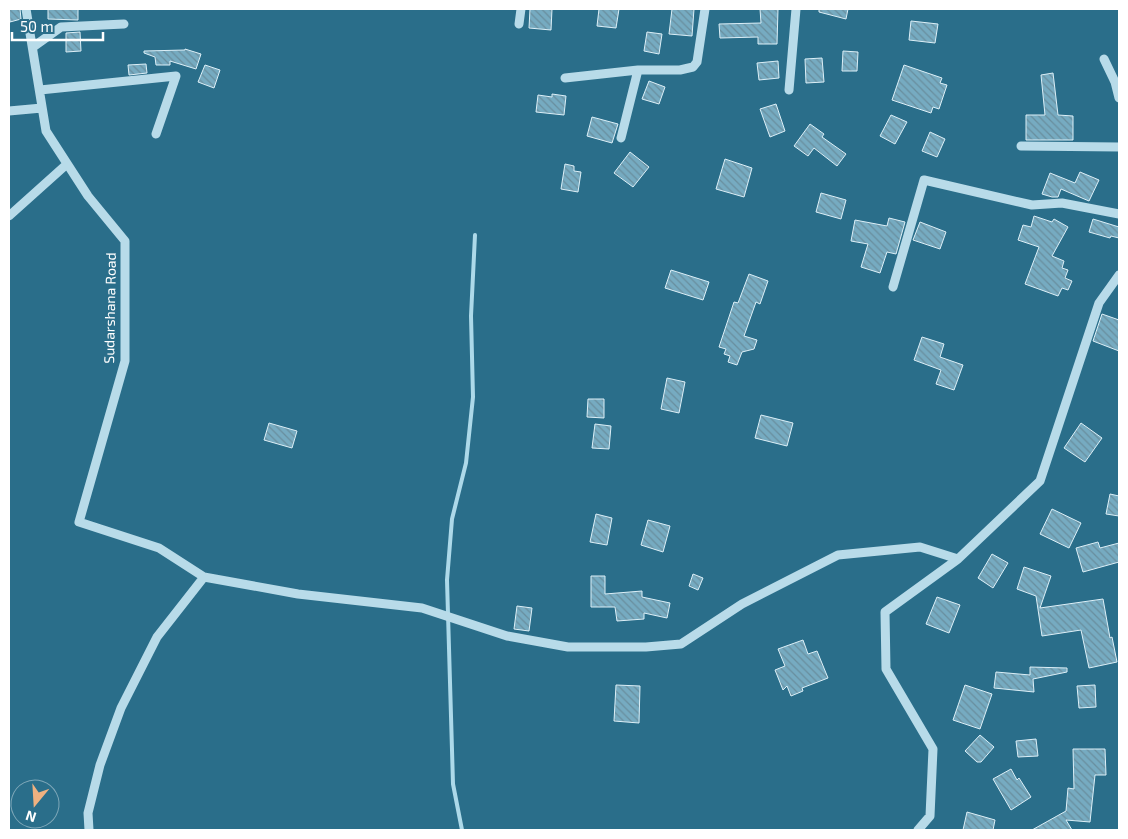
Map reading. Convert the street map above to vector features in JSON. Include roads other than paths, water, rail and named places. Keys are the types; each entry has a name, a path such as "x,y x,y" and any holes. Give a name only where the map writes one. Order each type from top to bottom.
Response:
{"street":[{"name":"Sudarshana Road","path":"26,9 46,132 88,196 125,241 125,361 79,522 159,548 204,577"},
{"path":"519,24 521,9"},
{"path":"565,78 638,70 680,70 693,67 697,62 705,9"},
{"path":"789,90 796,9"},
{"path":"33,47 61,27 124,24"},
{"path":"1104,59 1115,82 1119,98"},
{"path":"621,138 638,70"},
{"path":"40,90 176,76 156,134"},
{"path":"9,110 42,108"},
{"path":"1021,146 1119,146"},
{"path":"9,216 67,164"},
{"path":"893,287 924,180 1032,204 1062,203 1119,214"},
{"path":"918,830 930,816 933,749 886,669 885,612 958,559 1040,481 1100,303 1119,274"},
{"path":"89,830 88,813 100,765 121,708 157,637 204,577 298,594 422,608 507,636 568,647 646,648 681,644 742,604 838,555 920,547 958,559"}],"waterway":[{"path":"462,830 453,784 447,580 452,519 466,463 473,397 471,316 475,235"}]}
